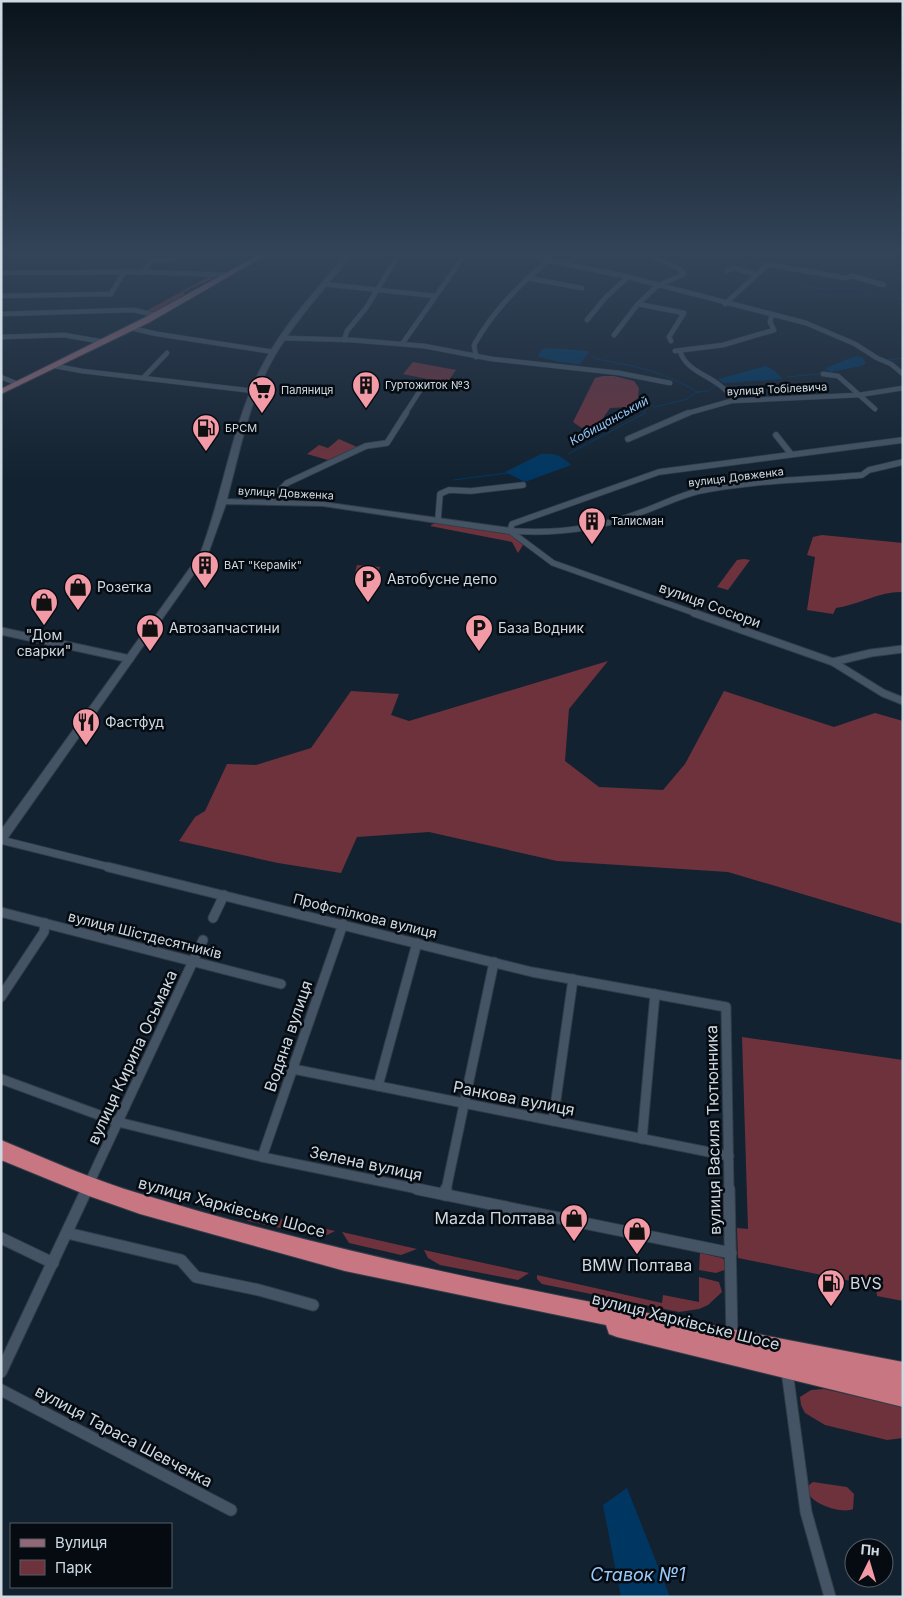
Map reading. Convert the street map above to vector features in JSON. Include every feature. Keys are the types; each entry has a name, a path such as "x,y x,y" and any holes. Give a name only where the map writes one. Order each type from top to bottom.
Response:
{"highway":[{"name":"вулиця Харківське Шосе","path":"1,1150 89,1186 140,1204 346,1260 733,1347 903,1373"},
{"name":"вулиця Харківське Шосе","path":"733,1347 787,1369 903,1396"}],"main road":[{"path":"1,392 127,331"},
{"path":"1,839 204,554 223,501 254,391 274,352 290,331"},
{"name":"вулиця Довженка","path":"223,501 323,504 510,531"}],"street":[{"path":"143,331 274,352"},
{"path":"344,340 347,331"},
{"path":"402,344 411,331"},
{"path":"476,357 474,345 481,331"},
{"path":"614,335 617,331"},
{"path":"670,340 669,337 673,331"},
{"path":"737,400 720,385 694,368 678,351 732,344 759,333 771,331"},
{"path":"826,331 891,364 903,374"},
{"path":"1,337 64,335 104,342"},
{"path":"284,338 424,346 476,357 632,375 670,382"},
{"path":"143,378 167,353"},
{"path":"55,366 66,370 254,391"},
{"path":"823,374 838,376 874,409"},
{"path":"1,377 18,384"},
{"name":"вулиця Тобілевича","path":"628,439 705,408 737,400 859,395 903,388"},
{"path":"269,502 287,483 366,446 387,444 421,389"},
{"name":"вулиця Довженка","path":"776,435 791,454"},
{"name":"вулиця Довженка","path":"903,440 659,472 512,524 510,531 557,534 630,517 659,504 700,491 862,475 869,470 903,462"},
{"path":"438,520 440,494 445,490 471,491 523,485"},
{"name":"вулиця Сосюри","path":"510,531 553,562 833,662 883,693 903,701"},
{"path":"1,631 130,659"},
{"path":"833,662 903,648"},
{"name":"Профспілкова вулиця","path":"1,839 494,962 573,979 726,1007"},
{"path":"213,918 224,895"},
{"name":"вулиця Шістдесятників","path":"1,912 281,984"},
{"path":"1,997 44,932 45,923"},
{"name":"Водяна вулиця","path":"262,1158 343,924"},
{"name":"вулиця Кирила Осьмака","path":"1,1372 203,940"},
{"path":"378,1086 417,943"},
{"path":"445,1195 494,962"},
{"path":"553,1121 573,979"},
{"path":"642,1139 655,994"},
{"name":"вулиця Василя Тютюнника","path":"726,1007 733,1347"},
{"name":"Ранкова вулиця","path":"293,1069 729,1156"},
{"name":"Зелена вулиця","path":"1,1079 118,1122 262,1158 731,1254"},
{"path":"67,1233 181,1260 196,1277 259,1290 313,1305"},
{"path":"1,1238 53,1263"},
{"path":"787,1369 806,1512 830,1597"},
{"name":"вулиця Тараса Шевченка","path":"1,1390 231,1510"}],"green space":[{"path":"413,362 456,370 447,383 403,374"},
{"path":"614,376 634,381 639,388 638,398 627,407 610,408 599,424 609,428 592,435 573,422 595,378"},
{"path":"339,439 357,447 328,460 307,454 319,445 328,448"},
{"path":"436,522 498,531 509,534 523,545 518,553 512,542 430,526"},
{"path":"822,535 903,543 903,592 877,596 836,608 833,614 807,610 815,557 807,555 813,537"},
{"path":"737,560 750,560 728,590 717,587"},
{"path":"357,565 380,567 376,581 353,580"},
{"path":"608,661 569,709 565,761 599,787 663,790 685,764 724,691 834,727 875,713 903,721 903,924 728,872 557,861 429,832 357,837 341,873 278,863 179,841 195,817 205,811 227,764 256,765 311,748 351,691 399,694 391,715 409,721"},
{"path":"742,1037 903,1060 903,1301 877,1296 876,1286 738,1258 737,1228 748,1229"},
{"path":"243,1210 335,1231 327,1235 317,1236 248,1221 243,1216"},
{"path":"342,1232 417,1249 401,1255 349,1243"},
{"path":"424,1250 529,1273 518,1280 440,1265 428,1258"},
{"path":"700,1253 722,1258 726,1261 727,1269 716,1273 699,1270"},
{"path":"537,1275 662,1303 663,1295 699,1302 699,1277 719,1282 722,1292 708,1305 699,1309 679,1312 542,1284 537,1279"},
{"path":"824,1389 903,1407 903,1438 887,1440 825,1425 805,1413 800,1397 811,1390"},
{"path":"813,1482 847,1487 854,1494 853,1509 829,1508 817,1502 808,1491 808,1486"}],"water":[{"path":"543,349 589,352 580,364 539,357 538,355"},
{"path":"862,357 866,363 862,366 830,372 825,368 850,358"},
{"path":"766,366 783,379 724,383 718,379"},
{"path":"541,454 557,455 571,465 525,482 505,472"},
{"name":"Ставок №1","path":"627,1488 670,1597 621,1597 603,1505"}],"waterway":[{"path":"593,355 596,359 661,374 697,392"},
{"name":"Кобищанський","path":"887,360 903,358"},
{"name":"Кобищанський","path":"787,377 818,374 828,369"},
{"name":"Кобищанський","path":"697,392 709,391 715,385"},
{"name":"Кобищанський","path":"568,454 645,413 644,410 650,405 655,407 687,399 697,392"},
{"name":"Кобищанський","path":"453,480 508,473"}],"place":[{"name":"Гуртожиток №3","path":"366,409"},
{"name":"Паляниця","path":"262,414"},
{"name":"БРСМ","path":"206,452"},
{"name":"Талисман","path":"592,545"},
{"name":"ВАТ \"Керамік\"","path":"205,589"},
{"name":"Автобусне депо","path":"368,603"},
{"name":"Розетка","path":"78,611"},
{"name":"\"Дом сварки\"","path":"44,626"},
{"name":"Автозапчастини","path":"150,652"},
{"name":"База Водник","path":"479,652"},
{"name":"Фастфуд","path":"86,746"},
{"name":"Mazda Полтава","path":"574,1242"},
{"name":"BMW Полтава","path":"637,1255"},
{"name":"BVS","path":"831,1307"}]}
